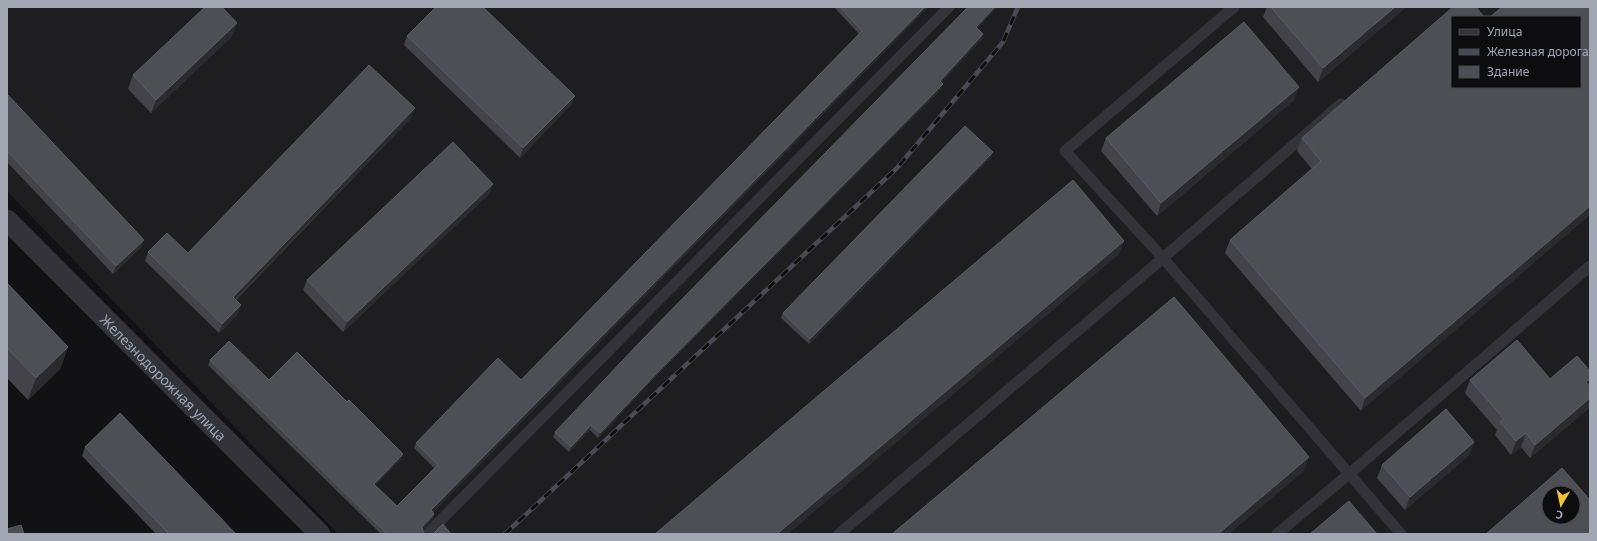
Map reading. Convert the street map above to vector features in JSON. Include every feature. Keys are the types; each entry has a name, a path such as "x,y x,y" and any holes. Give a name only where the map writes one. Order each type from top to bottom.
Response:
{"street":[{"name":"Железнодорожная улица","path":"7,220 320,534"}],"lane":[{"path":"427,534 949,7"},
{"path":"1234,7 1065,151 1163,258 1401,534"},
{"path":"839,534 1163,258 1350,96"},
{"path":"1278,534 1590,266"}],"shaded area":[{"path":"7,7 1590,7 1590,534 338,534 7,191"}],"building":[{"path":"205,7 222,7 237,23 156,100 133,75"},
{"path":"436,7 483,7 575,96 523,148 407,36"},
{"path":"840,7 925,7 431,510 434,514 422,527 424,534 387,534 210,360 229,341 269,380 297,352 347,402 349,400 403,454 374,484 397,506 438,465 416,443 498,358 521,380 862,31"},
{"path":"968,7 995,7 976,27 983,34 940,81 943,84 655,375 600,433 591,425 571,447 555,432 640,342"},
{"path":"1271,7 1395,7 1323,68"},
{"path":"1453,7 1476,7 1483,16 1451,16 1451,88 1581,88 1581,16 1491,16 1502,7 1590,7 1590,206 1365,398 1230,240 1321,161 1302,138"},
{"path":"1244,22 1299,87 1161,203 1106,138"},
{"path":"369,65 415,108 233,297 241,305 222,324 148,252 167,233 188,253"},
{"path":"7,94 144,240 116,266 7,151"},
{"path":"965,126 993,152 810,339 783,313"},
{"path":"453,142 493,184 347,322 307,280"},
{"path":"1073,180 1124,241 777,534 655,534"},
{"path":"7,283 68,347 36,378 7,348"},
{"path":"1174,297 1309,457 1218,534 892,534"},
{"path":"1517,340 1550,379 1577,356 1590,371 1590,379 1586,382 1590,387 1590,398 1535,445 1526,433 1516,441 1500,422 1504,419 1470,380"},
{"path":"1446,409 1474,442 1410,497 1382,465"},
{"path":"120,413 236,534 169,534 85,447"},
{"path":"1562,468 1577,485 1542,485"},
{"path":"1541,486 1541,525 1581,525 1581,490 1590,500 1590,532 1588,534 1486,534"},
{"path":"1349,501 1377,534 1310,534"},
{"path":"443,524 451,534 433,534"},
{"path":"21,525 24,534 7,534 7,529"}],"railway":[{"path":"505,534 897,168 1003,42 1018,7"}]}
